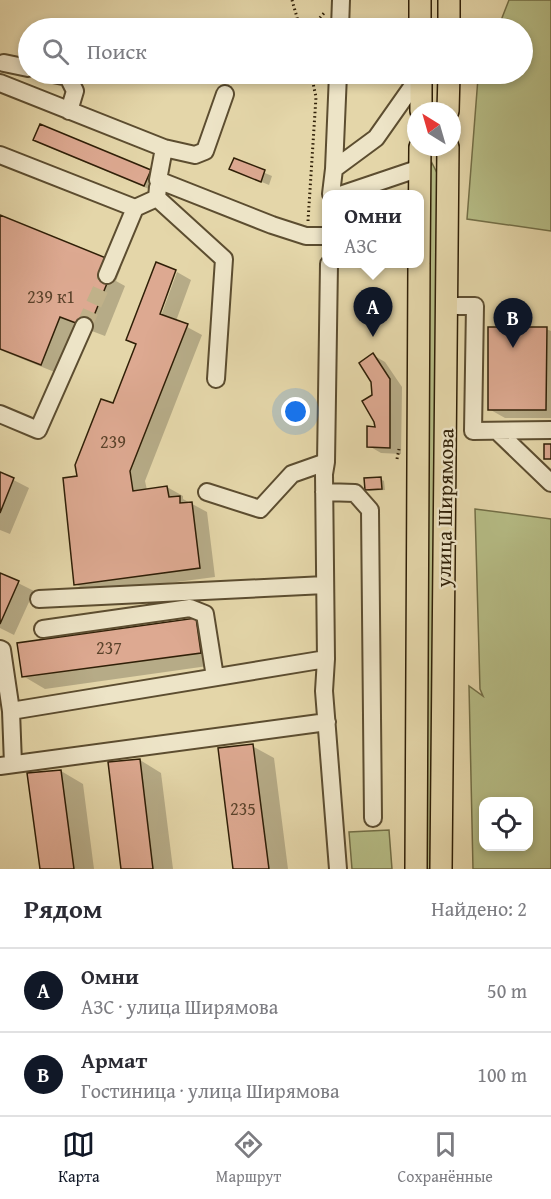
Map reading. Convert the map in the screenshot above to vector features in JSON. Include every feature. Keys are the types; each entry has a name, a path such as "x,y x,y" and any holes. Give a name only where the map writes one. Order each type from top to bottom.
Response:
{"main road":[{"path":"420,0 420,18"},
{"path":"449,0 449,18"},
{"path":"421,84 421,102"},
{"path":"448,102 449,84"},
{"name":"улица Ширямова","path":"441,869 448,156"},
{"name":"улица Ширямова","path":"420,157 420,190"},
{"name":"улица Ширямова","path":"416,869 420,268"}],"street":[{"path":"4,63 18,66"},
{"path":"0,83 164,148 195,155 205,151 225,94"},
{"path":"69,111 75,91 72,84"},
{"path":"332,190 338,84"},
{"path":"334,169 376,138 414,84"},
{"path":"157,198 164,148"},
{"path":"0,154 135,208"},
{"path":"354,190 420,157"},
{"path":"158,180 272,225 306,236 322,236"},
{"path":"107,274 135,208 157,198"},
{"path":"157,198 224,259 216,379"},
{"path":"329,268 324,492 326,658 324,691 338,869"},
{"path":"447,306 475,306 473,431 551,430"},
{"path":"0,414 38,430 84,326"},
{"path":"497,431 551,483"},
{"path":"207,492 260,509 292,474 326,462"},
{"path":"324,492 355,493 370,510 373,818"},
{"path":"39,599 325,585"},
{"path":"44,629 190,608 204,614 215,677"},
{"path":"0,649 11,711 6,765 327,722"},
{"path":"11,711 326,658"}],"path":[{"path":"291,0 297,18"},
{"path":"321,18 335,4"},
{"path":"306,236 316,97 313,84"}],"green space":[{"path":"509,0 551,0 551,231 467,219 478,84 533,84 533,18 502,18"},
{"path":"432,163 437,173 433,869 421,869 427,173"},
{"path":"475,509 551,519 551,869 473,869 469,686 483,696 480,689"},
{"path":"389,830 392,869 352,869 349,832"}],"building":[{"path":"40,124 151,170 144,186 33,140"},
{"path":"234,158 265,170 261,182 229,169"},
{"path":"0,215 106,258 110,276 89,328 60,317 41,365 0,349"},
{"path":"156,262 176,270 160,314 188,324 130,471 133,491 167,486 169,497 180,496 180,503 192,502 200,568 74,585 63,478 77,476 75,465 101,399 113,403 136,344 126,340"},
{"path":"488,327 547,327 546,410 488,410"},
{"path":"373,353 390,379 390,448 367,447 367,426 375,427 362,401 372,395 371,382 359,363"},
{"path":"544,444 551,444 551,459 544,459"},
{"path":"0,472 14,478 0,513"},
{"path":"381,477 382,489 365,490 364,478"},
{"path":"0,573 19,581 0,624"},
{"path":"196,618 201,653 22,677 17,643"},
{"path":"253,744 269,869 233,869 218,748"},
{"path":"140,759 153,869 121,869 108,762"},
{"path":"61,770 74,869 40,869 27,773"}],"tunnel":[{"path":"84,326 107,275"}],"place":[{"name":"Омни","path":"373,337"},
{"name":"Армат","path":"513,348"}]}
